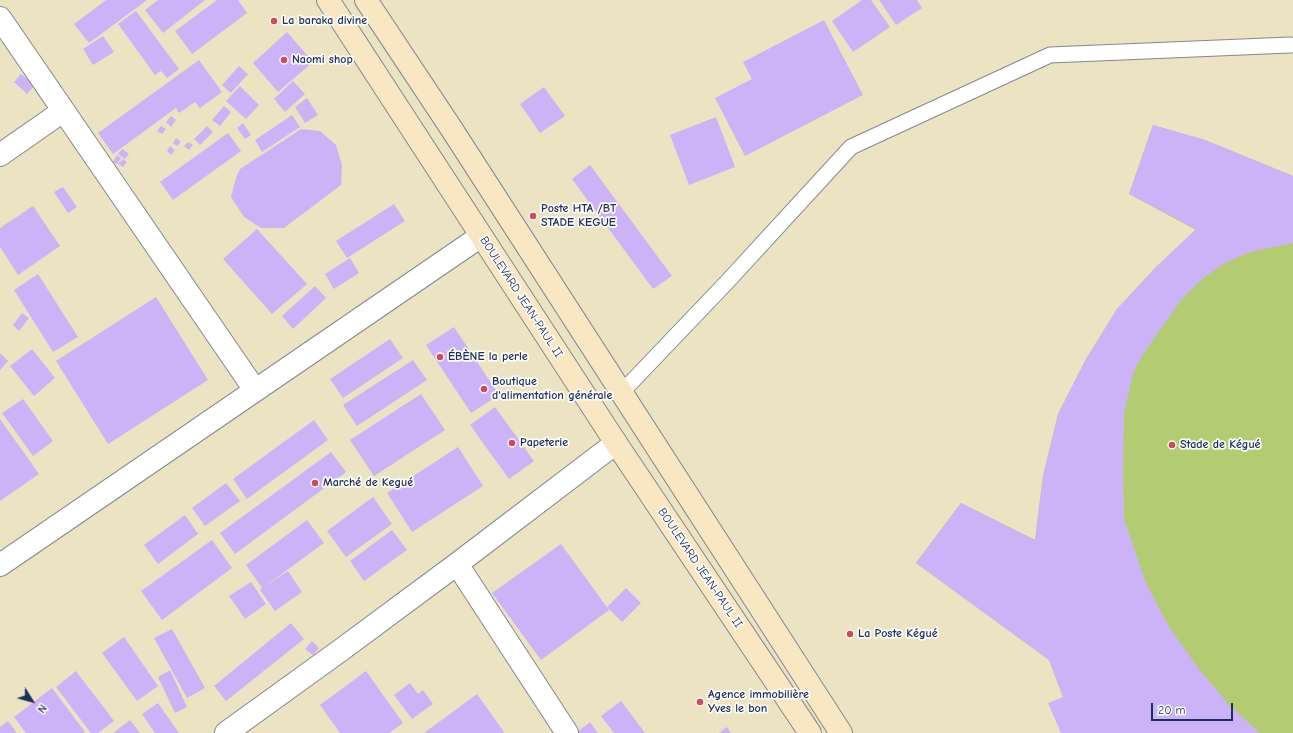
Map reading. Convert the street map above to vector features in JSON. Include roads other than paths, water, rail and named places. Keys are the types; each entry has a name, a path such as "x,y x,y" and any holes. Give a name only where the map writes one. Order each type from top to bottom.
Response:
{"main road":[{"name":"BOULEVARD JEAN-PAUL II","path":"328,0 616,443 810,733"},
{"path":"366,0 622,392 841,733"}],"street":[{"path":"0,18 255,390"},
{"path":"0,155 63,111"},
{"path":"0,565 481,236"},
{"path":"226,733 457,564 616,443"},
{"path":"457,564 567,733"}],"lane":[{"path":"622,392 728,282 851,146 1050,55 1290,45"}],"place":[{"name":"La baraka divine","path":"274,21"},
{"name":"Naomi shop","path":"284,60"},
{"name":"Poste HTA /BT STADE KEGUE","path":"533,216"},
{"name":"ÉBÈNE la perle","path":"440,357"},
{"name":"Boutique d'alimentation générale","path":"484,389"},
{"name":"Papeterie","path":"512,443"},
{"name":"Stade de Kégué","path":"1172,445"},
{"name":"Marché de Kegué","path":"315,483"},
{"name":"La Poste Kégué","path":"850,634"},
{"name":"Agence immobilière Yves le bon","path":"700,702"}]}
